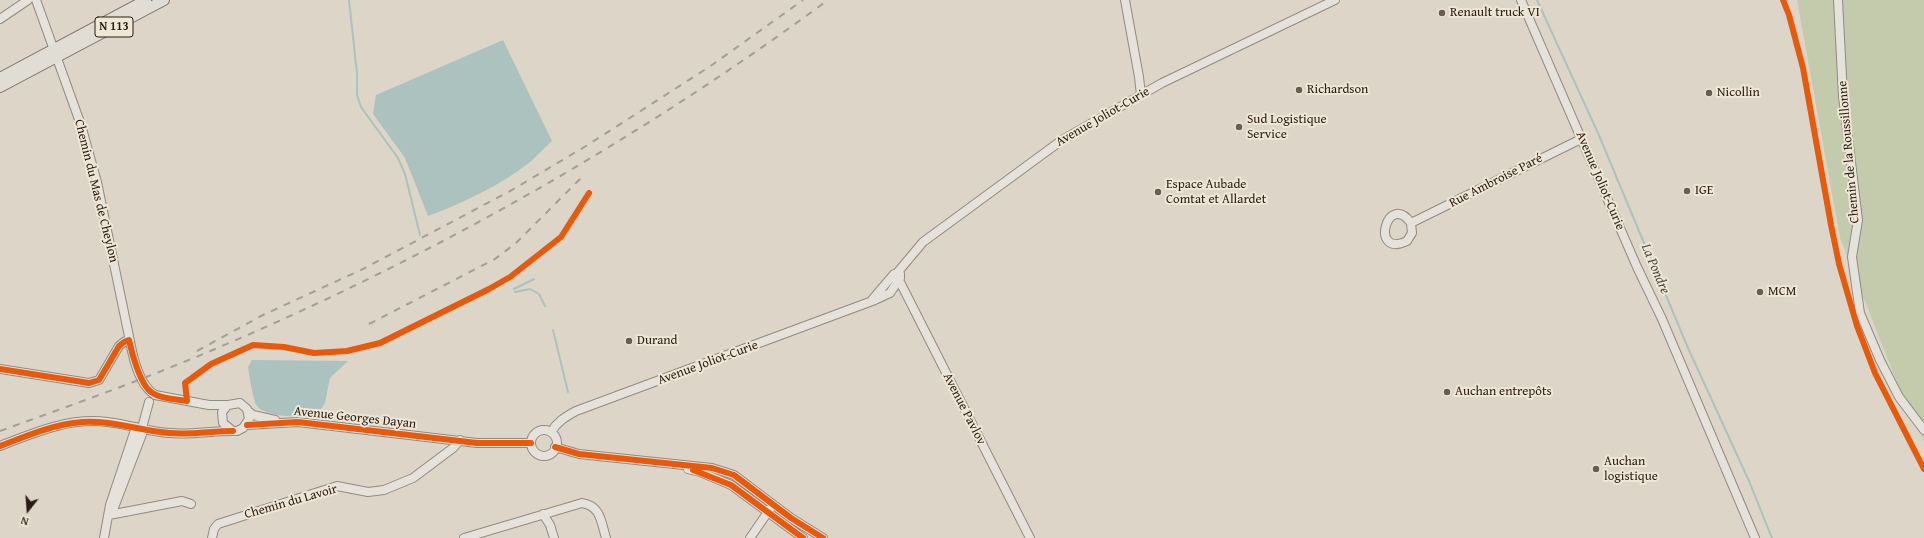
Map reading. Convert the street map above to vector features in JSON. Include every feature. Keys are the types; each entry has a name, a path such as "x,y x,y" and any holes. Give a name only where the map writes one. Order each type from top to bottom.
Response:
{"main road":[{"name":"N 113","path":"0,87 146,0"},
{"name":"N 113","path":"0,78 56,53 164,0"}],"street":[{"path":"0,19 28,0"},
{"name":"Chemin du Mas de Cheylon","path":"36,0 81,125 97,182 132,353 145,385 149,391 155,395 209,405"},
{"path":"1125,0 1140,77 1141,95"},
{"name":"Avenue Joliot-Curie","path":"551,432 554,425 563,417 576,411 890,293 896,279 923,242 1062,140 1141,95 1335,0"},
{"name":"Avenue Joliot-Curie","path":"1521,0 1637,267 1662,319 1755,538"},
{"name":"Chemin de la Roussillonne","path":"1838,0 1843,96 1858,220 1852,257 1860,313 1880,360 1899,397 1924,430"},
{"name":"Rue Ambroise Paré","path":"1411,223 1581,139"},
{"name":"Avenue Pavlov","path":"896,279 1030,538"},
{"path":"0,369 89,383 99,380 119,346 129,340"},
{"path":"110,362 122,352 132,353"},
{"path":"104,538 110,505 141,428 149,402"},
{"path":"0,446 44,430 80,422 106,421 174,434 211,433 241,429 247,425 249,419 248,411 240,404 209,405"},
{"path":"209,405 222,417 225,426 233,430"},
{"path":"211,433 215,430 222,417 224,409 228,405"},
{"name":"Avenue Georges Dayan","path":"248,411 263,417 290,422 488,444 531,443"},
{"name":"Avenue Georges Dayan","path":"247,425 290,422"},
{"path":"547,430 551,432 556,439 556,447 553,452 544,456 534,452 531,443 532,438 538,432 547,430"},
{"name":"Chemin du Lavoir","path":"212,538 214,529 218,524 337,486 368,492 384,490 413,478 453,448 460,440"},
{"path":"556,447 579,454 672,464 693,464 734,475 808,529 823,538"},
{"path":"672,464 700,472 731,485 804,538"},
{"path":"109,515 182,501 191,504"},
{"path":"465,538 582,503 591,504 597,509 606,538"},
{"path":"750,538 774,504"},
{"path":"543,514 550,525 554,538"}],"green space":[{"path":"1797,0 1924,0 1924,441 1894,375 1840,238"}],"water":[{"path":"503,40 552,141 529,163 505,179 467,200 428,216 405,158 373,114 376,95"},
{"path":"252,360 348,361 330,378 325,403 321,409 315,409 314,415 284,416 261,410 257,406 248,367"}],"waterway":[{"path":"349,0 357,74 357,95 361,107 398,158 405,174 420,235"},
{"name":"La Pondre","path":"1537,0 1598,133 1688,348 1749,481 1772,538"},
{"path":"514,289 534,279"},
{"path":"515,292 530,289 539,294 545,306"},
{"path":"553,330 568,392"}],"railway":[{"path":"197,351 263,315 363,269 512,190 586,146 712,65 803,0"},
{"path":"0,431 81,402 215,349 376,275 454,235 608,148 683,101 828,0"},
{"path":"369,324 495,259 516,243 585,174"}],"cycle path":[{"path":"1783,0 1789,15 1803,68 1839,264 1857,326 1875,373 1924,469"},
{"path":"0,369 89,383 99,380 119,346 129,340 137,368 147,388 159,396 187,401 185,383 211,364 253,345 284,347 314,353 347,351 380,343 489,289 510,277 561,237 589,193"},
{"path":"0,446 61,425 82,422 116,424 159,432 194,433 233,431"},
{"path":"247,425 298,422 477,443 531,443"},
{"path":"555,447 579,454 712,468 734,475 791,518 823,538"},
{"path":"693,470 731,485 803,538"}],"place":[{"name":"Renault truck VI","path":"1442,13"},
{"name":"Richardson","path":"1299,90"},
{"name":"Nicollin","path":"1709,93"},
{"name":"Sud Logistique Service","path":"1239,127"},
{"name":"IGE","path":"1687,191"},
{"name":"Espace Aubade Comtat et Allardet","path":"1158,192"},
{"name":"MCM","path":"1760,292"},
{"name":"Durand","path":"629,341"},
{"name":"Auchan entrepôts","path":"1447,392"},
{"name":"Auchan logistique","path":"1596,469"}]}
